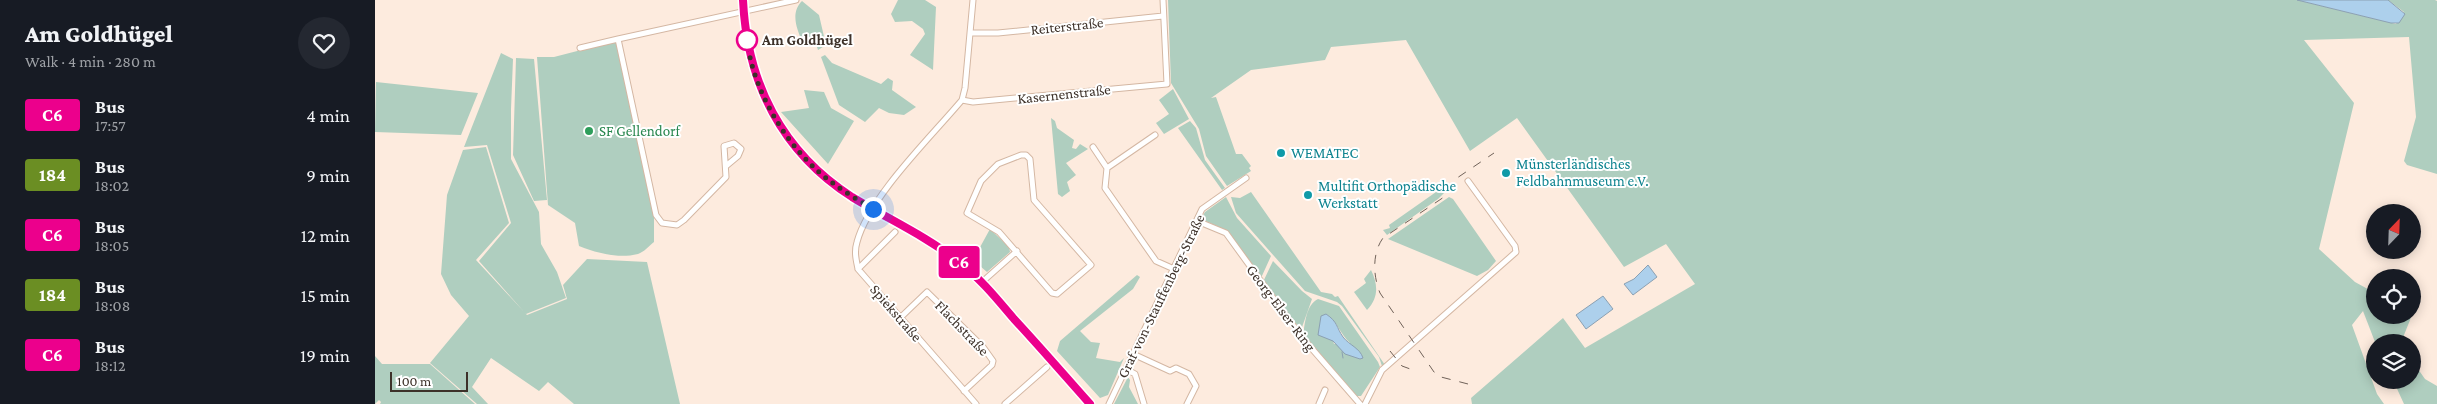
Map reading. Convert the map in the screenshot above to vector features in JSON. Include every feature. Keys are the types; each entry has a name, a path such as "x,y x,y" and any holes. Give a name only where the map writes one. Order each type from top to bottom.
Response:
{"main road":[{"path":"743,0 747,39 757,77 778,122 815,168 833,184 942,249 961,263 981,282 1090,404"}],"street":[{"path":"580,48 796,0"},
{"path":"858,269 855,254 857,241 883,192 962,100 973,0"},
{"path":"1163,0 1163,16"},
{"name":"Reiterstraße","path":"970,34 997,33 1163,16"},
{"name":"Kasernenstraße","path":"962,100 973,102 1167,84 1163,16"},
{"path":"618,39 656,215 662,223 677,225 684,220 726,177 727,166"},
{"path":"1107,168 1155,135"},
{"path":"1093,147 1107,168 1105,188 1156,261 1174,268"},
{"path":"1021,155 1026,155 1030,159 1034,200 1091,265 1057,294 1052,293 1017,251 999,232 967,213 981,181 994,168 1021,155"},
{"name":"Graf-von-Stauffenberg-Straße","path":"1109,404 1202,209 1246,178"},
{"path":"1365,404 1382,370 1516,252 1515,246 1469,181"},
{"name":"Georg-Elser-Ring","path":"1197,221 1226,233 1304,341 1360,404"},
{"path":"858,269 895,232"},
{"path":"981,282 1017,251"},
{"name":"Spiekstraße","path":"858,269 976,404"},
{"name":"Flachstraße","path":"900,318 927,292 983,347 993,361 993,365 964,391"},
{"path":"1133,354 1170,371 1176,368 1189,374 1195,386 1187,404"},
{"path":"1005,404 1047,367"},
{"path":"1126,369 1135,374 1144,404"},
{"path":"1319,404 1325,390"}],"green space":[{"path":"898,0 925,0 936,7 933,70 910,55 925,34 923,29 912,21 895,22 891,14"},
{"path":"1168,0 2297,0 2396,24 2404,12 2388,0 2435,0 2437,1 2437,174 2407,165 2404,161 2416,117 2409,37 2304,40 2354,103 2319,249 2355,282 2366,288 2366,319 2363,311 2352,325 2366,364 2366,389 2375,389 2384,404 1472,404 1471,398 1563,318 1585,348 1695,284 1666,244 1624,267 1517,118 1470,151 1406,40 1331,47 1325,60 1251,70 1211,98 1216,97 1236,154 1242,154 1251,166 1249,168 1251,171 1227,186 1206,156 1199,129 1171,83"},
{"path":"802,1 819,15 826,45 818,50 815,41 802,41 798,31 795,16 798,6"},
{"name":"SF Gellendorf","path":"616,41 654,217 654,242 638,254 623,256 600,253 579,246 575,223 548,205 537,57 554,57"},
{"path":"501,53 513,59 511,159 539,212 541,244 557,272 566,298 526,314 479,261 511,223 487,145 464,147"},
{"path":"825,55 832,63 881,84 888,78 893,81 892,90 916,107 904,115 889,113 879,108 865,122 839,105 821,57"},
{"path":"516,58 534,59 547,200 534,201 513,155"},
{"path":"376,82 478,93 461,135 375,132"},
{"path":"1173,89 1189,119 1164,134 1156,123 1169,114 1159,100"},
{"path":"804,90 824,92 831,108 854,121 828,164 781,112 809,108"},
{"path":"1051,118 1055,121 1057,128 1074,140 1072,148 1076,149 1080,144 1088,149 1066,163 1076,175 1067,182 1070,191 1062,197 1058,194"},
{"path":"1190,121 1196,128 1205,160 1225,188 1222,190 1178,128"},
{"path":"486,147 509,223 476,260 527,315 567,299 563,285 587,259 647,262 680,404 574,404 548,382 539,391 491,358 472,387 488,404 477,404 430,363 469,316 451,295 441,274 447,195 463,150"},
{"path":"1446,185 1448,189 1438,199 1387,235 1383,230 1390,228 1389,225"},
{"path":"1251,192 1321,292 1332,294 1335,297 1338,296 1385,365 1382,366 1379,357 1342,306 1337,302 1305,291 1236,213 1231,197 1240,198"},
{"path":"1226,197 1237,218 1271,256 1261,278 1228,231 1201,219 1205,212"},
{"path":"1449,197 1453,199 1496,261 1488,270 1477,276 1388,239"},
{"path":"990,229 1009,247 1010,252 987,272 973,260"},
{"path":"1273,261 1312,299 1301,330 1263,282"},
{"path":"1371,270 1375,280 1376,291 1374,301 1367,310 1354,292 1366,283 1364,279"},
{"path":"1137,275 1140,277 1133,289 1080,331 1091,342 1100,343 1096,358 1120,362 1124,358 1108,395 1100,398 1057,351 1060,341"},
{"path":"1318,299 1339,306 1378,362 1380,367 1361,396 1356,396 1303,336 1307,315 1314,302","holes":["1326,314 1336,324 1350,343 1334,344"]},
{"path":"2368,324 2408,324 2404,334 2372,334"},
{"path":"375,356 382,364 430,364 475,404 380,404 379,400 375,404"},
{"path":"2421,373 2425,379 2437,386 2437,404 2404,404 2397,389 2421,389"},
{"path":"1128,377 1130,380 1129,387 1138,404 1114,404"}],"water":[{"path":"2297,0 2388,0 2405,14 2399,23 2391,23"},
{"path":"1648,265 1657,277 1633,295 1624,284 1634,279"},
{"path":"1603,296 1613,309 1586,329 1576,315"},
{"path":"1326,314 1335,322 1345,340 1363,358 1360,359 1345,354 1333,341 1318,335 1321,316"}],"waterway":[{"path":"1342,352 1343,358"}],"railway":[{"path":"1468,384 1441,377 1434,372 1380,293 1376,279 1375,258 1383,238 1447,195 1457,178 1494,153"},
{"path":"1390,351 1402,366 1413,370"}],"bus line":[{"name":"C6","path":"743,0 751,59 762,92 778,122 799,150 833,184 942,249 961,263 989,290 1090,404"}],"place":[{"name":"Am Goldhügel","path":"747,40"},
{"name":"SF Gellendorf","path":"589,131"},
{"name":"WEMATEC","path":"1281,153"},
{"name":"Münsterländisches Feldbahnmuseum e.V.","path":"1506,173"},
{"name":"Multifit Orthopädische Werkstatt","path":"1308,195"}],"route":[{"path":"747,40 751,59 767,104 787,135 815,168 833,184 873,209"}]}
